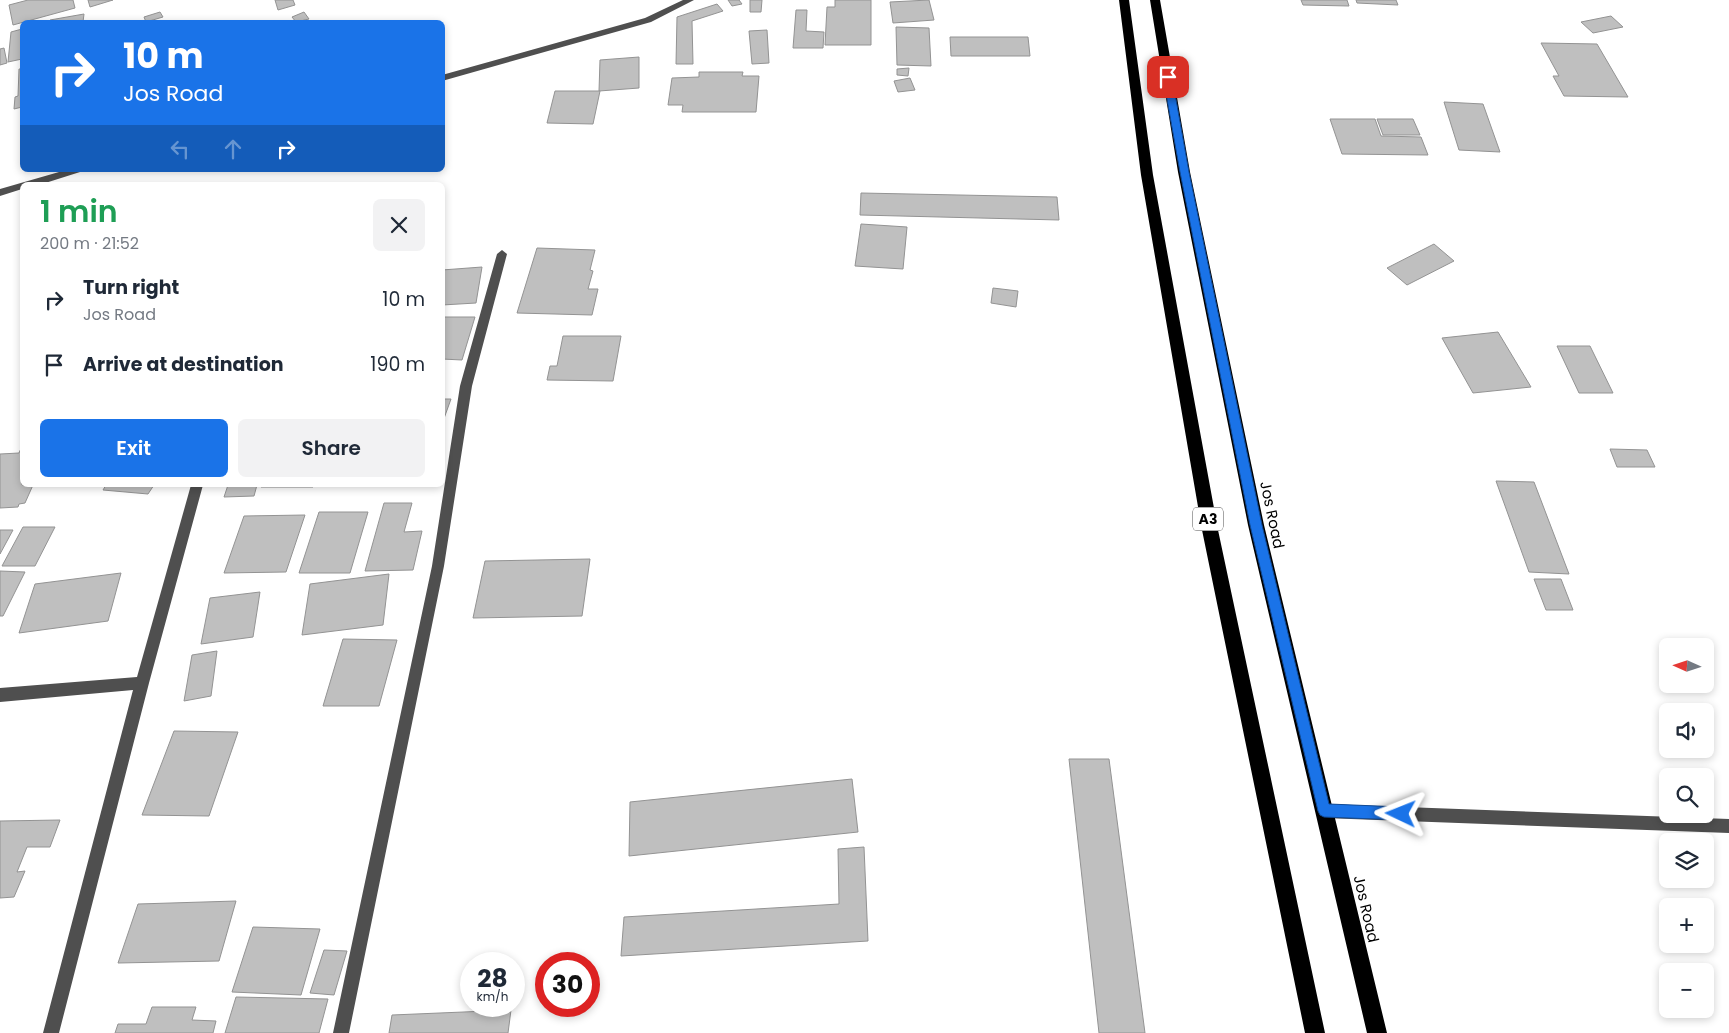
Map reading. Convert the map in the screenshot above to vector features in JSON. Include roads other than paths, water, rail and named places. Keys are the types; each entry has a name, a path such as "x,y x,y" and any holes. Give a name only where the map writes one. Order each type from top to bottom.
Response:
{"highway":[{"name":"A3","path":"1124,0 1147,175 1210,530 1315,1033"},
{"name":"Jos Road","path":"1154,0 1184,172 1256,525 1377,1033"}],"street":[{"path":"445,77 648,20 690,0"},
{"path":"37,182 70,172"},
{"path":"0,193 20,187"},
{"path":"341,1033 438,566 466,386 502,254"},
{"path":"51,1033 142,683 196,487"},
{"path":"0,695 142,683"},
{"path":"1324,811 1729,826"}]}
